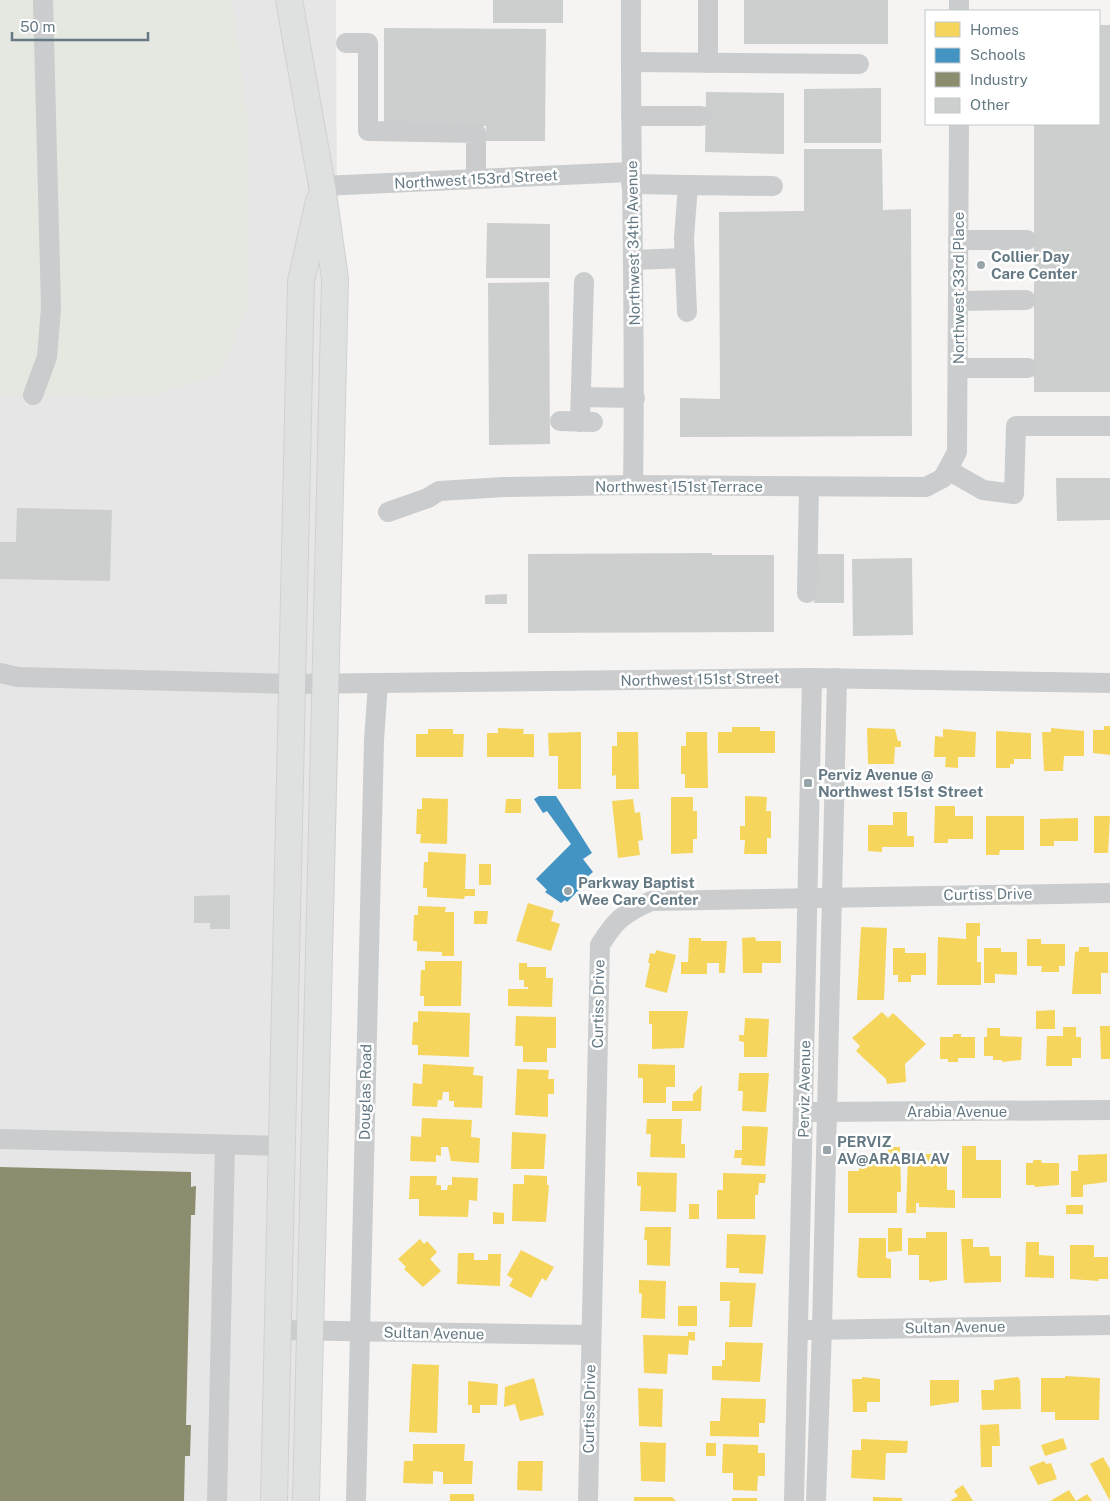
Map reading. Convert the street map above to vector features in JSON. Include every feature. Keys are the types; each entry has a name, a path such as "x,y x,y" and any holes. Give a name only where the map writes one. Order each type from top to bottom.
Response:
{"main road":[{"path":"289,0 322,186 335,279 306,1501"},
{"path":"274,1501 300,281 322,186"}],"street":[{"path":"33,395 47,357 50,308 43,0"},
{"name":"Northwest 34th Avenue","path":"631,0 630,178 635,398 633,485"},
{"path":"708,0 708,63"},
{"path":"346,43 368,43 368,131 476,133 476,179"},
{"path":"631,62 859,64"},
{"path":"630,116 701,116"},
{"name":"Northwest 33rd Place","path":"958,452 959,125"},
{"name":"Northwest 153rd Street","path":"322,186 476,179 630,178 688,185 773,186"},
{"path":"687,312 684,238 688,185"},
{"path":"958,240 1027,240"},
{"path":"633,260 685,258"},
{"path":"560,421 586,422 581,397 584,282"},
{"path":"958,301 1026,300"},
{"path":"958,368 1028,368"},
{"path":"581,397 635,398"},
{"path":"948,470 983,490 1014,494 1016,426 1110,426"},
{"name":"Northwest 151st Terrace","path":"388,512 428,498 439,491 504,486 926,487 943,478 958,452"},
{"path":"807,593 809,487"},
{"name":"Northwest 151st Street","path":"0,673 18,677 291,684 812,678 1110,683"},
{"name":"Perviz Avenue","path":"794,1501 800,1330 806,897 812,678"},
{"name":"Perviz Avenue","path":"816,1501 822,1329 837,678"},
{"name":"Douglas Road","path":"356,1501 358,1332 374,740 378,683"},
{"name":"Curtiss Drive","path":"588,1501 590,1335 600,945 612,926 624,914 650,901 1110,892"},
{"name":"Arabia Avenue","path":"804,1112 1110,1110"},
{"path":"0,1139 282,1146"},
{"path":"217,1501 225,1145"},
{"name":"Sultan Avenue","path":"800,1330 1110,1325"},
{"name":"Sultan Avenue","path":"278,1330 590,1335"}],"shaded area":[{"path":"0,0 336,0 339,719 318,1501 0,1501"},
{"path":"0,0 232,0 249,132 248,304 221,374 150,396 96,398 0,394"}],"building: Homes":[{"path":"1104,726 1110,726 1110,755 1093,753 1093,730 1104,730"},
{"path":"732,727 760,727 760,731 775,731 775,753 718,753 718,732 732,732"},
{"path":"498,728 524,729 523,734 534,734 534,757 487,757 487,733 498,733"},
{"path":"867,728 895,729 898,741 901,741 901,747 895,747 894,764 868,764"},
{"path":"1051,728 1084,731 1084,756 1064,756 1063,771 1044,771 1042,732 1051,732"},
{"path":"428,729 453,729 453,734 464,734 463,757 416,757 416,734 428,734"},
{"path":"943,729 976,732 975,757 958,757 958,768 945,767 946,757 934,757 935,736 943,737"},
{"path":"996,731 1031,733 1031,759 1014,759 1014,764 1010,764 1010,768 996,768"},
{"path":"581,732 581,789 558,789 558,756 549,756 548,733"},
{"path":"617,732 638,732 639,789 616,789 616,775 612,776 612,746 617,746"},
{"path":"686,732 707,732 708,788 685,788 685,774 681,774 681,746 686,746"},
{"path":"745,796 767,797 766,811 771,811 771,838 767,838 767,854 744,854 745,840 740,840 740,826 745,826"},
{"path":"671,797 693,797 693,811 697,811 697,839 693,839 693,853 671,854"},
{"path":"422,798 448,799 447,844 420,843 421,834 416,834 417,809 422,809"},
{"path":"506,799 521,799 521,813 505,813"},
{"path":"633,799 635,813 640,812 643,840 638,841 640,855 618,858 612,801"},
{"path":"935,806 955,806 955,816 973,816 973,839 948,839 948,843 934,843"},
{"path":"893,812 907,812 907,836 914,836 914,847 882,847 882,852 868,851 868,825 893,825"},
{"path":"986,816 1024,816 1024,850 1000,850 999,855 986,855"},
{"path":"1094,816 1110,816 1108,853 1094,853"},
{"path":"1078,818 1078,841 1054,841 1054,846 1040,846 1040,819"},
{"path":"428,852 466,854 465,889 475,889 475,896 465,896 464,899 427,897 427,888 423,888 424,862 428,862"},
{"path":"479,864 491,864 491,885 479,885"},
{"path":"528,903 554,911 551,921 560,924 551,951 516,941"},
{"path":"418,906 446,907 445,912 454,912 454,956 442,956 442,952 417,951 417,941 413,941 414,915 418,915"},
{"path":"474,911 488,911 487,924 474,924"},
{"path":"966,923 980,923 980,936 977,936 977,962 981,962 981,985 937,985 938,937 966,939"},
{"path":"861,927 887,928 884,1000 857,1000"},
{"path":"755,937 756,941 781,941 781,963 762,963 762,973 743,973 742,938"},
{"path":"689,938 701,938 701,941 727,941 725,973 719,973 719,963 707,963 707,974 681,974 681,962 688,962"},
{"path":"1027,939 1041,939 1041,944 1065,944 1065,966 1059,966 1059,972 1041,972 1042,966 1027,966"},
{"path":"1079,947 1089,947 1089,952 1108,952 1108,973 1101,973 1101,994 1072,994 1075,952 1079,951"},
{"path":"893,948 905,948 905,953 926,953 926,975 911,975 911,982 898,982 898,975 893,975"},
{"path":"984,948 1001,948 1001,952 1017,952 1017,975 995,974 995,983 984,983"},
{"path":"656,950 676,955 667,993 645,987 650,953 655,954"},
{"path":"425,961 462,961 461,1006 424,1006 424,996 420,996 421,970 425,970"},
{"path":"519,963 527,963 527,967 546,967 546,978 553,978 552,1007 508,1006 508,989 528,989 528,987 524,987 524,980 519,980"},
{"path":"1055,1010 1055,1029 1036,1029 1036,1011"},
{"path":"418,1011 470,1013 469,1057 418,1055 418,1045 412,1045 413,1022 418,1022"},
{"path":"649,1011 688,1011 684,1048 652,1049 652,1024 649,1024"},
{"path":"882,1012 888,1018 893,1013 926,1044 905,1064 906,1082 887,1084 886,1079 856,1051 860,1046 852,1038"},
{"path":"516,1016 556,1017 556,1048 547,1048 547,1062 523,1062 523,1046 515,1046"},
{"path":"745,1018 769,1019 767,1057 744,1057 744,1042 739,1041 739,1035 744,1035"},
{"path":"1100,1026 1110,1026 1110,1059 1101,1059"},
{"path":"1063,1027 1076,1027 1076,1037 1081,1037 1081,1058 1072,1058 1072,1066 1046,1066 1047,1036 1063,1036"},
{"path":"987,1028 1000,1028 1000,1036 1022,1037 1021,1060 1002,1062 1002,1060 993,1060 993,1056 984,1056 984,1037 987,1037"},
{"path":"953,1034 961,1034 961,1037 975,1037 975,1058 958,1058 958,1062 948,1062 948,1059 940,1059 940,1037 953,1037"},
{"path":"423,1064 474,1067 473,1075 483,1076 482,1108 454,1107 454,1101 449,1101 449,1092 443,1092 442,1100 438,1100 437,1107 412,1106 413,1083 422,1084"},
{"path":"638,1064 675,1065 675,1087 666,1087 666,1103 643,1103 643,1078 638,1078"},
{"path":"517,1069 549,1070 548,1079 554,1079 554,1094 548,1094 548,1117 515,1115"},
{"path":"739,1073 769,1073 766,1112 742,1111 743,1091 738,1091"},
{"path":"702,1085 701,1111 672,1111 672,1101 693,1101 693,1094"},
{"path":"422,1118 472,1120 471,1137 480,1138 479,1163 451,1161 448,1147 441,1147 441,1156 436,1155 436,1162 410,1161 411,1136 421,1137"},
{"path":"647,1119 682,1119 681,1144 685,1144 685,1158 650,1157 651,1134 646,1134"},
{"path":"742,1126 768,1127 765,1166 741,1165 742,1158 734,1158 735,1150 742,1150"},
{"path":"512,1132 546,1134 544,1169 511,1169"},
{"path":"962,1146 976,1146 976,1160 1001,1160 1001,1198 962,1198"},
{"path":"888,1147 900,1147 901,1192 897,1192 897,1213 848,1213 848,1171 859,1171 859,1161 869,1161 869,1159 888,1161"},
{"path":"908,1154 947,1154 947,1190 955,1190 955,1208 919,1207 919,1203 916,1203 916,1213 906,1213"},
{"path":"1107,1154 1107,1182 1083,1185 1083,1197 1071,1197 1071,1171 1078,1171 1078,1155"},
{"path":"1033,1160 1041,1160 1042,1163 1059,1163 1059,1185 1034,1187 1035,1185 1026,1185 1026,1163 1033,1163"},
{"path":"637,1172 677,1173 676,1212 640,1211 641,1186 637,1186"},
{"path":"723,1173 766,1174 765,1183 759,1183 758,1195 755,1195 755,1219 717,1219 717,1190 723,1190"},
{"path":"524,1175 547,1176 547,1185 549,1185 546,1222 512,1221 513,1184 524,1184"},
{"path":"410,1176 437,1176 436,1185 441,1185 441,1190 447,1190 448,1185 452,1185 452,1177 478,1178 477,1201 469,1200 468,1217 419,1216 419,1199 409,1199"},
{"path":"689,1204 699,1204 699,1219 689,1219"},
{"path":"1066,1205 1083,1205 1083,1214 1066,1214"},
{"path":"493,1212 504,1213 504,1224 493,1224"},
{"path":"645,1227 671,1227 670,1266 647,1265 647,1240 644,1240"},
{"path":"888,1228 902,1228 902,1251 888,1252"},
{"path":"926,1232 947,1232 947,1280 929,1282 929,1280 919,1280 919,1255 908,1255 908,1238 926,1238"},
{"path":"727,1234 766,1235 763,1274 739,1273 739,1268 726,1268"},
{"path":"859,1238 886,1238 886,1258 891,1259 891,1278 859,1278 857,1276"},
{"path":"420,1239 424,1244 427,1241 437,1252 430,1259 441,1271 423,1287 404,1269 406,1267 398,1259"},
{"path":"961,1239 973,1239 973,1247 989,1247 990,1256 1001,1256 1001,1282 964,1283"},
{"path":"1026,1242 1039,1242 1039,1255 1054,1256 1054,1278 1025,1277"},
{"path":"1070,1245 1094,1245 1094,1257 1108,1257 1108,1279 1098,1279 1099,1281 1070,1279"},
{"path":"521,1250 554,1267 546,1281 542,1278 531,1298 509,1286 513,1279 507,1275"},
{"path":"458,1253 474,1253 474,1260 488,1260 488,1254 501,1254 500,1286 457,1284"},
{"path":"639,1280 666,1281 665,1319 641,1318 642,1294 639,1293"},
{"path":"720,1282 756,1283 752,1327 729,1327 730,1301 720,1301"},
{"path":"678,1306 697,1306 697,1326 678,1326"},
{"path":"688,1332 695,1332 695,1341 689,1340 688,1355 668,1354 667,1374 644,1373 643,1335 688,1336"},
{"path":"725,1342 763,1343 760,1382 712,1380 712,1366 722,1366 722,1360 725,1360"},
{"path":"412,1364 439,1365 437,1433 409,1432"},
{"path":"1065,1376 1100,1378 1099,1420 1055,1420 1055,1412 1041,1412 1041,1378 1065,1378"},
{"path":"862,1377 880,1379 880,1402 867,1402 867,1412 853,1412 852,1379 862,1379"},
{"path":"1018,1377 1020,1380 1021,1409 982,1410 981,1390 994,1390 994,1380"},
{"path":"534,1378 544,1415 520,1421 515,1404 504,1407 505,1387"},
{"path":"930,1380 959,1380 959,1402 930,1406"},
{"path":"468,1381 498,1384 497,1405 480,1405 480,1413 472,1413 472,1405 468,1405"},
{"path":"638,1388 663,1389 662,1427 639,1426"},
{"path":"721,1398 766,1399 765,1423 759,1423 759,1437 710,1436 710,1421 720,1421"},
{"path":"999,1424 1000,1446 992,1446 992,1467 981,1467 980,1425"},
{"path":"1063,1438 1067,1449 1045,1456 1041,1445"},
{"path":"861,1439 908,1441 907,1453 886,1453 885,1480 851,1478 852,1450 861,1450"},
{"path":"640,1442 666,1443 665,1482 641,1481"},
{"path":"706,1443 716,1443 716,1456 706,1456"},
{"path":"413,1444 465,1444 464,1461 473,1461 472,1484 443,1484 443,1472 433,1471 433,1484 403,1483 404,1461 413,1461"},
{"path":"723,1444 758,1445 758,1453 765,1453 765,1476 758,1476 757,1491 733,1490 733,1473 722,1473"},
{"path":"1103,1457 1110,1469 1110,1501 1090,1464"},
{"path":"518,1461 543,1461 542,1491 517,1490"},
{"path":"1044,1461 1046,1464 1051,1463 1057,1479 1038,1485 1029,1467"},
{"path":"963,1485 973,1501 950,1501 958,1496 954,1491"},
{"path":"1069,1490 1076,1501 1050,1501"},
{"path":"450,1494 474,1494 474,1501 450,1501"},
{"path":"1087,1494 1092,1501 1076,1501"},
{"path":"634,1497 672,1497 676,1501 634,1501"},
{"path":"873,1497 902,1498 902,1501 873,1501"},
{"path":"732,1498 757,1498 757,1501 732,1501"}],"building: Schools":[{"path":"539,796 556,796 592,853 583,859 593,872 585,879 588,881 567,902 565,900 561,903 545,892 547,890 536,879 571,844 547,811 543,813 534,799"}],"building: Industry":[{"path":"0,1167 191,1172 191,1187 196,1186 195,1215 191,1215 186,1425 191,1425 190,1456 185,1456 184,1501 0,1501"}],"building: Other":[{"path":"493,0 563,0 563,23 493,23"},
{"path":"744,0 888,0 888,44 744,44"},
{"path":"1100,25 1110,25 1110,392 1034,392 1034,125 1100,125"},
{"path":"384,28 546,29 545,141 485,141 486,126 384,126"},
{"path":"881,88 881,143 804,143 804,89"},
{"path":"706,92 784,93 784,154 705,152"},
{"path":"804,149 882,149 883,210 911,209 912,436 680,437 680,398 720,399 719,212 804,211"},
{"path":"487,223 550,224 550,278 486,278"},
{"path":"549,282 550,444 489,445 488,283"},
{"path":"1056,478 1110,478 1110,520 1057,521"},
{"path":"17,508 112,510 110,581 0,579 0,542 16,542"},
{"path":"712,553 712,555 774,555 774,632 528,633 528,554"},
{"path":"815,554 844,554 844,603 814,603"},
{"path":"912,558 913,635 853,636 852,559"},
{"path":"507,594 507,604 485,604 485,595"},
{"path":"230,895 230,929 210,929 210,923 194,923 194,896"}],"place":[{"name":"Collier Day Care Center","path":"981,265"},
{"name":"Perviz Avenue @ Northwest 151st Street","path":"808,783"},
{"name":"Parkway Baptist Wee Care Center","path":"568,891"},
{"name":"PERVIZ AV@ARABIA AV","path":"827,1150"}]}
